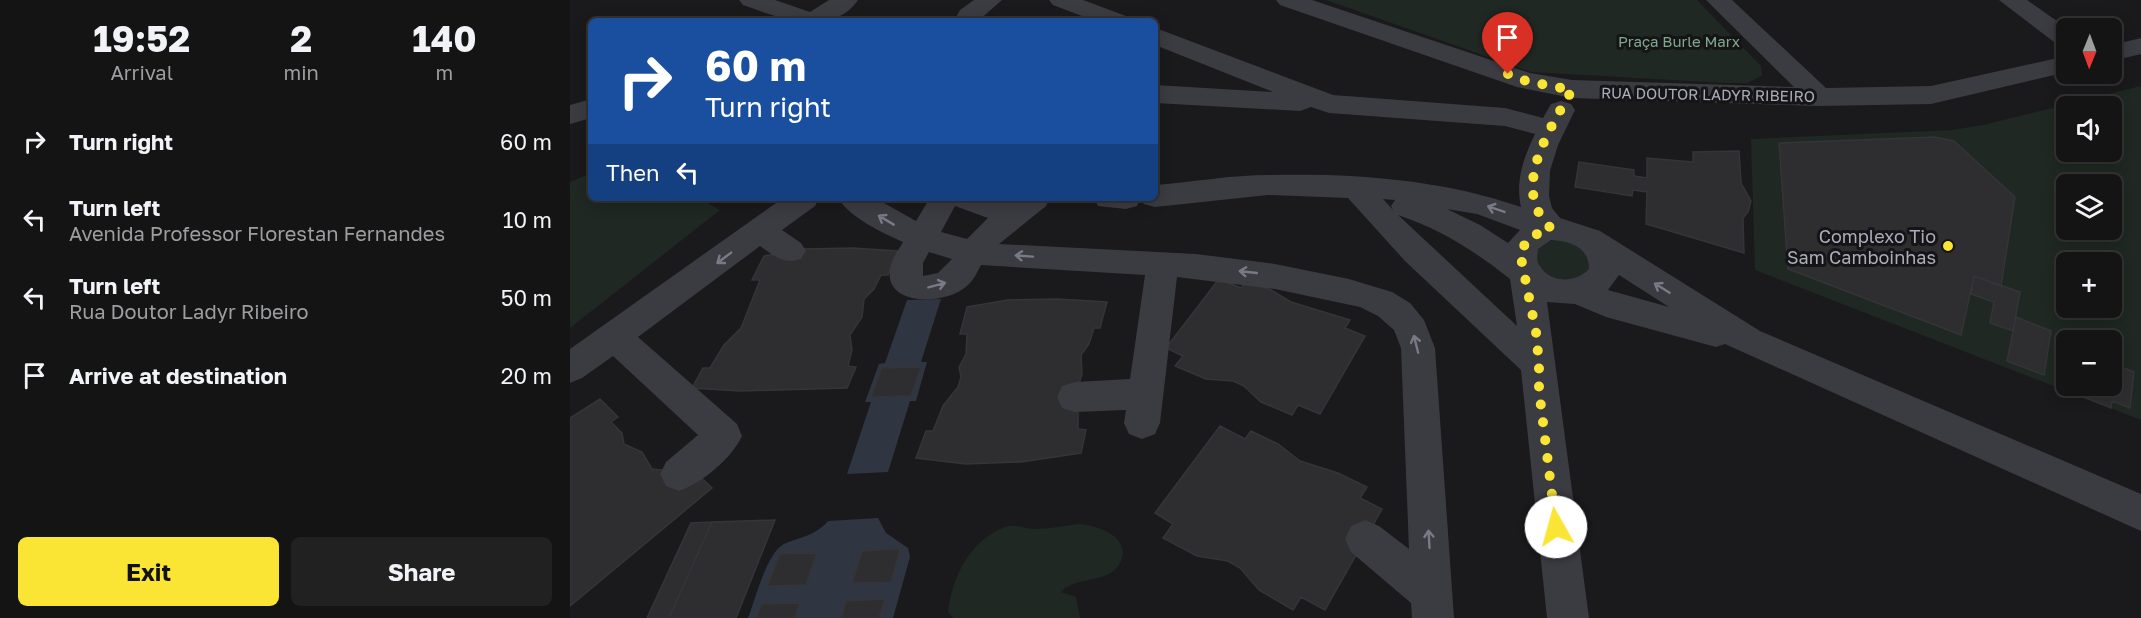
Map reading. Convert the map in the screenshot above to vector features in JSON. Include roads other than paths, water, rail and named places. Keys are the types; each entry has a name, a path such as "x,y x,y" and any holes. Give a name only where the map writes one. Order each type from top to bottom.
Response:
{"street":[{"path":"730,0 740,18"},
{"path":"751,0 797,18"},
{"path":"806,18 846,0"},
{"path":"968,18 990,0"},
{"path":"1061,0 1083,16"},
{"name":"RUA DOUTOR LADYR RIBEIRO","path":"1288,0 1526,81 1572,90 1819,97 1931,95 2056,67"},
{"path":"1718,0 1819,97"},
{"path":"2011,0 2056,32"},
{"path":"1161,38 1329,104"},
{"path":"2122,51 2141,46"},
{"path":"1551,229 1538,210 1534,192 1536,165 1572,90"},
{"path":"1158,94 1505,117 1552,129"},
{"path":"570,115 588,109"},
{"path":"1158,196 1268,185 1393,189 1436,194 1481,204 1551,229 1575,232 1748,341 2141,513"},
{"path":"1329,187 1407,206 1443,218 1466,229 1545,288 1563,293 1580,292 1591,288 1605,272 1603,253 1596,244"},
{"path":"1362,196 1416,253 1539,364"},
{"path":"570,369 800,201"},
{"path":"857,201 885,220 921,239 973,252 1163,263 1277,275 1361,294 1386,303 1407,321 1416,341 1420,367 1432,606"},
{"path":"943,201 907,263 904,274 908,284 915,287 936,288 949,282 958,275 973,252 1023,206"},
{"path":"986,201 1023,206"},
{"path":"1551,229 1529,237 1520,253 1539,364 1539,390 1568,618"},
{"path":"760,231 790,251"},
{"path":"1074,397 1144,409 1163,263"},
{"path":"1539,364 1552,325 1580,292"},
{"path":"1580,292 1632,311 1748,341"},
{"path":"615,337 724,436 679,474"},
{"path":"1365,539 1432,606"}],"water":[{"path":"941,299 921,362 927,362 916,401 910,401 888,472 847,474 871,402 865,402 879,364 885,363 907,300"},
{"path":"878,518 886,533 908,548 910,557 893,618 879,618 884,599 846,601 841,618 795,618 799,603 762,604 756,618 748,618 772,556 784,544 813,533 828,521","holes":["900,550 891,582 853,583 862,552","817,553 806,585 768,586 780,554"]}],"place":[{"name":"Complexo Tio Sam Camboinhas","path":"1948,246"}],"park label":[{"name":"Praça Burle Marx","path":"1679,41"}]}
